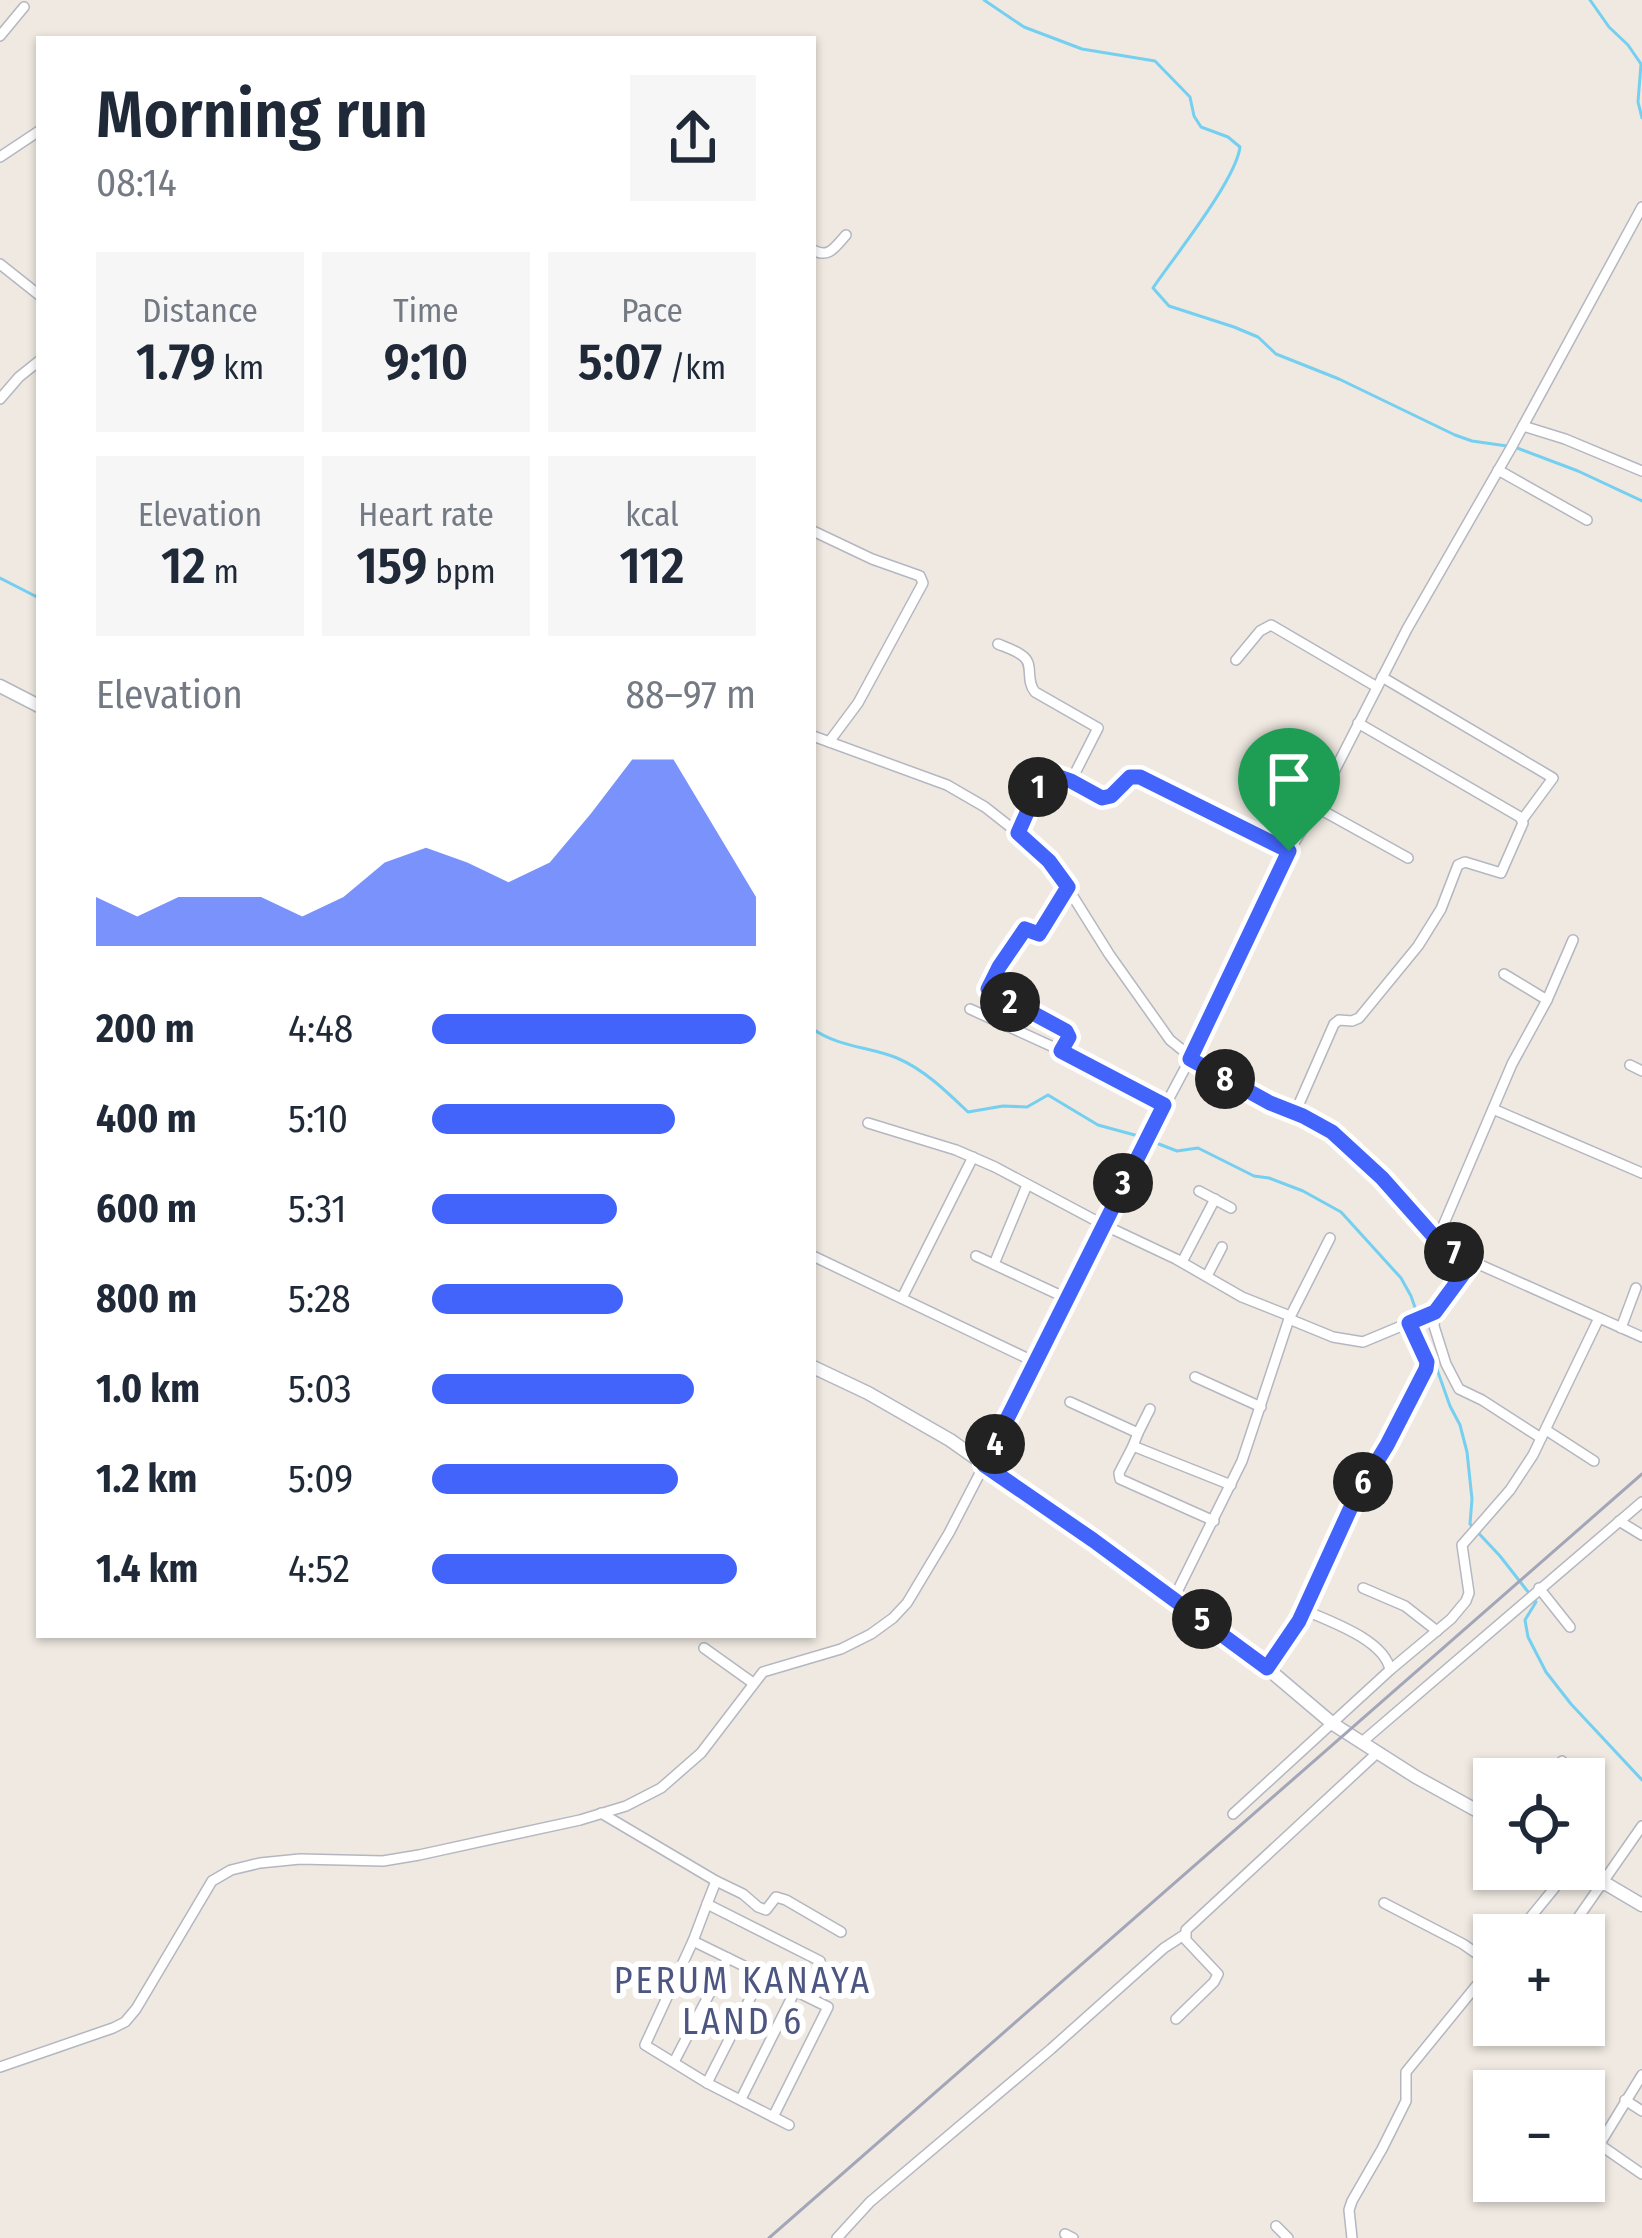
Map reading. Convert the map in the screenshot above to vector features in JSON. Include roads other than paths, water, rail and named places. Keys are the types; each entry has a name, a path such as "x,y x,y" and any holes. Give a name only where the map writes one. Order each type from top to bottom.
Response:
{"street":[{"path":"0,36 24,7"},
{"path":"0,157 36,133"},
{"path":"0,2067 125,2022 212,1881 223,1874 260,1863 300,1859 383,1861 626,1806 661,1788 701,1753 763,1672 841,1649 892,1618 921,1582 1037,1363 1289,851 1642,207"},
{"path":"816,251 826,255 845,236"},
{"path":"0,264 36,293"},
{"path":"0,399 36,363"},
{"path":"1523,426 1642,471"},
{"path":"1498,470 1587,520"},
{"path":"816,532 920,576 923,583 859,703 829,742"},
{"path":"1235,660 1271,625 1554,779 1522,820 1501,873 1466,862 1458,865 1441,909 1412,955 1359,1018 1334,1024 1295,1113"},
{"path":"998,644 1026,659 1035,692 1098,728 1071,781"},
{"path":"0,686 36,704"},
{"path":"1358,723 1522,820"},
{"path":"816,739 947,785 985,807 1049,861 1127,982 1190,1059 1321,1125 1458,1255 1642,1337"},
{"path":"1018,833 1048,773 1106,798 1130,777 1140,777 1289,851"},
{"path":"1316,807 1408,858"},
{"path":"1061,1051 1069,1037 1066,1031 988,989 1025,929 1039,934 1068,887"},
{"path":"1437,1240 1516,1054 1574,940"},
{"path":"1504,974 1546,1000"},
{"path":"970,1009 1164,1105"},
{"path":"1630,1065 1642,1071"},
{"path":"1493,1108 1642,1173"},
{"path":"868,1123 973,1157 1256,1303 1333,1337 1363,1342 1431,1313 1472,1262"},
{"path":"902,1298 973,1157"},
{"path":"994,1264 1027,1185"},
{"path":"1198,1191 1231,1208"},
{"path":"1182,1262 1215,1199"},
{"path":"1174,1598 1231,1485 1289,1318 1330,1238"},
{"path":"1207,1276 1222,1247"},
{"path":"976,1256 1066,1298"},
{"path":"816,1257 1037,1363"},
{"path":"1621,1328 1636,1288"},
{"path":"1431,1313 1459,1389 1594,1461"},
{"path":"1233,1814 1437,1631 1468,1597 1464,1541 1510,1490 1599,1318"},
{"path":"1267,1668 1304,1610 1357,1494 1426,1369 1409,1323"},
{"path":"816,1368 950,1440 1174,1598 1333,1724 1473,1808"},
{"path":"1195,1377 1261,1407"},
{"path":"1070,1402 1138,1433"},
{"path":"1150,1409 1118,1473 1120,1479 1214,1521"},
{"path":"1133,1446 1231,1485"},
{"path":"1362,1742 1642,1502"},
{"path":"1619,1521 1642,1535"},
{"path":"1363,1588 1405,1606 1437,1631"},
{"path":"1538,1590 1570,1627"},
{"path":"1304,1610 1360,1635 1388,1659 1390,1670"},
{"path":"704,1648 753,1683"},
{"path":"837,2238 870,2202 1184,1935 1377,1753"},
{"path":"601,1813 758,1907 766,1910 776,1897 786,1900 841,1932"},
{"path":"1605,1879 1642,1826"},
{"path":"716,1881 694,1941 644,2043 707,2083 789,2125"},
{"path":"1605,1883 1642,1905"},
{"path":"1532,1914 1552,1890"},
{"path":"1384,1903 1473,1950"},
{"path":"707,1904 820,1961"},
{"path":"1176,2019 1218,1974 1184,1935"},
{"path":"694,1941 828,2009 773,2117"},
{"path":"674,2062 728,1958"},
{"path":"707,2083 762,1975"},
{"path":"1352,2238 1349,2210 1404,2105 1406,2072 1473,1989"},
{"path":"741,2098 795,1991"},
{"path":"1605,2133 1642,2075"},
{"path":"1625,2100 1642,2111"},
{"path":"1605,2147 1642,2174"},
{"path":"1276,2226 1288,2238"}],"waterway":[{"path":"984,0 1024,27 1082,49 1155,61 1190,97 1201,127 1240,147 1216,198 1153,288 1169,306 1258,337 1276,354 1455,435 1507,446"},
{"path":"1590,0 1641,64 1638,102 1642,118"},
{"path":"1517,448 1642,501"},
{"path":"0,578 36,596"},
{"path":"816,1031 907,1063 968,1112 1027,1107 1048,1095 1098,1125 1142,1137"},
{"path":"1151,1141 1177,1151 1198,1148 1254,1176 1303,1191 1341,1212 1401,1278 1460,1425 1472,1499 1470,1524 1536,1602 1525,1620 1546,1672 1642,1780"}],"railway":[{"path":"769,2238 1642,1474"}],"district":[{"name":"PERUM KANAYA LAND 6","path":"743,2002"}]}
